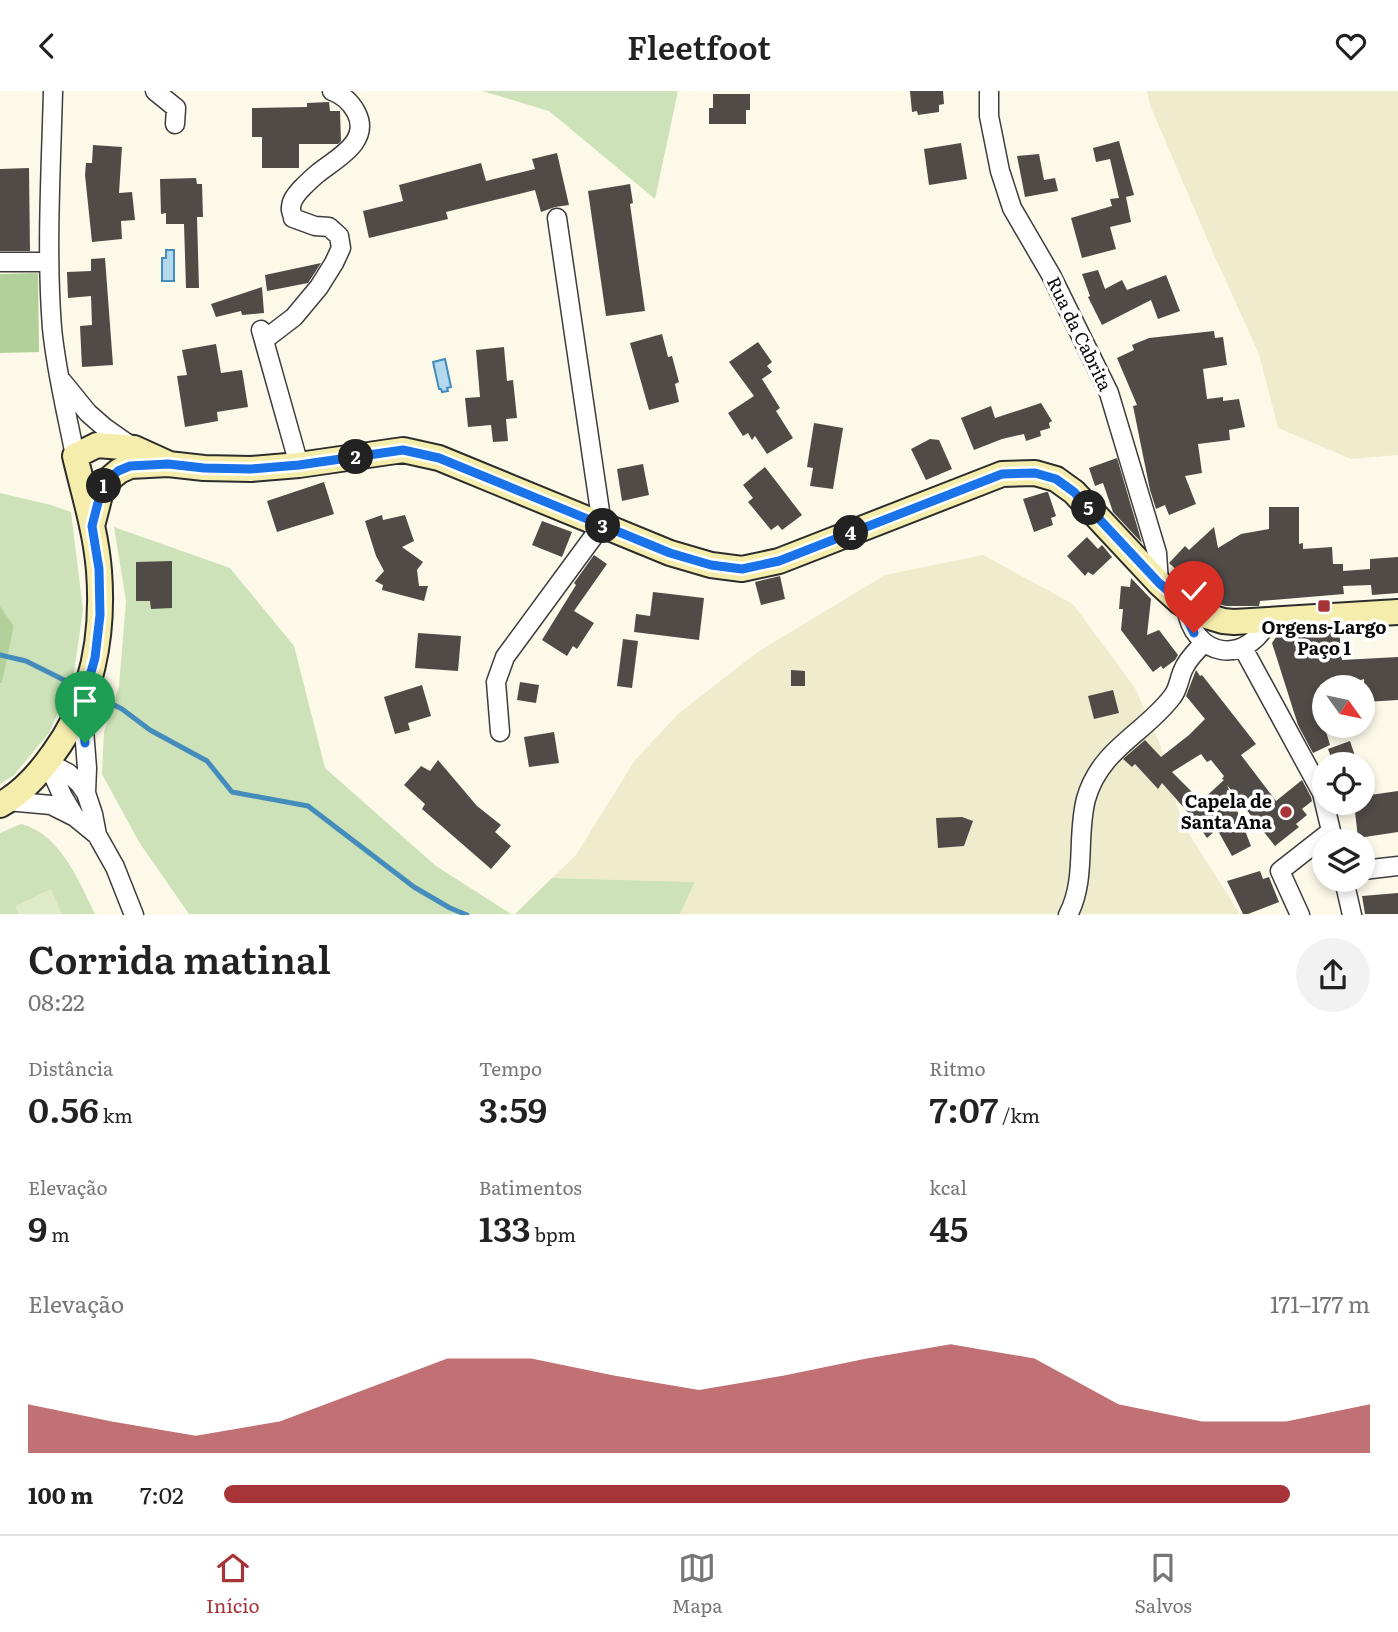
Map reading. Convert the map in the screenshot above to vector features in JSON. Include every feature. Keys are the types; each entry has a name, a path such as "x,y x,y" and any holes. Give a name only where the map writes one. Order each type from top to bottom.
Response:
{"street":[{"path":"4,803 28,785 67,736 82,704 95,658 100,615 99,569 92,526 75,456 52,330 49,263 53,91"},
{"path":"155,91 176,108 175,124"},
{"path":"299,465 262,334 294,317 329,271 341,249 339,236 329,227 315,226 293,218 290,208 293,198 318,173 346,153 356,141 358,114 344,96 332,91"},
{"name":"Rua da Cabrita","path":"989,91 989,116 1000,171 1012,208 1051,275 1109,393 1157,553 1159,583"},
{"path":"500,732 496,682 505,657 602,525 557,218"},
{"path":"0,262 49,263"},
{"path":"60,378 88,413 104,427 134,448 168,464"},
{"path":"75,456 97,445 134,448"},
{"path":"92,526 100,495 107,481 118,471 130,466 168,464 251,469 403,450 439,458 670,553 711,565 742,569 779,561 1002,474 1035,473 1056,479 1074,492 1159,583 1197,613 1223,621 1248,622 1398,612"},
{"path":"75,456 118,471"},
{"path":"1186,606 1188,621 1194,633 1204,643 1216,649 1243,648 1264,631 1269,619"},
{"path":"1068,915 1079,884 1087,797 1099,770 1114,751 1175,694 1184,666 1204,643"},
{"path":"1243,648 1322,793 1330,829"},
{"path":"82,704 87,768 86,793"},
{"path":"47,762 68,773 86,793 97,835 115,867 131,907 144,915"},
{"path":"47,762 75,817"},
{"path":"4,803 51,805 75,817 97,835"},
{"path":"1300,915 1280,871 1312,850"},
{"path":"1375,869 1398,866"},
{"path":"1347,892 1352,915"}],"shaded area":[{"path":"1147,91 1398,91 1398,455 1351,459 1278,428 1259,354 1150,105"},
{"path":"983,555 1073,604 1135,688 1160,744 1182,823 1240,914 680,914 695,882 552,878 576,855 635,760 679,713 759,651 885,575"}],"green space":[{"path":"482,91 678,91 655,199 549,111"},
{"path":"38,273 39,352 0,353 0,274"},
{"path":"0,493 71,512 83,610 73,679 49,733 14,775 0,784 0,683 14,626 0,606"},
{"path":"114,527 230,568 294,646 325,768 436,866 511,914 189,914 139,842 102,774 104,732 119,686 126,601"},
{"path":"0,606 14,626 2,683 0,683"},
{"path":"21,824 35,829 58,848 75,874 95,914 0,914 0,833"},
{"path":"552,878 695,882 680,914 515,914"},
{"path":"51,889 62,914 19,914 15,906"}],"water":[{"path":"166,250 174,250 174,281 162,281 162,258 166,258"},
{"path":"445,359 451,387 442,392 433,362"}],"building":[{"path":"910,91 943,91 944,104 939,105 939,112 918,115 917,111 912,112"},
{"path":"713,94 750,94 750,110 746,110 746,124 709,124 709,108 713,108"},
{"path":"329,102 330,111 340,111 341,141 338,144 299,144 299,168 262,168 262,137 252,137 252,108 307,107 307,103"},
{"path":"1119,141 1134,195 1126,197 1131,222 1110,227 1116,249 1082,258 1071,218 1112,206 1110,199 1119,198 1110,159 1096,162 1093,148"},
{"path":"961,143 967,179 929,185 924,149"},
{"path":"93,145 122,147 119,193 132,192 135,220 121,221 122,239 92,242 85,175 86,163 92,163"},
{"path":"557,153 569,205 541,212 535,190 446,212 448,219 369,238 363,211 403,201 399,185 481,163 486,181 535,169 532,159"},
{"path":"1039,154 1044,180 1055,178 1058,191 1025,197 1017,156"},
{"path":"29,168 30,251 0,251 0,169"},
{"path":"196,178 197,184 202,184 203,217 197,217 199,288 186,288 184,224 166,224 166,213 161,214 160,179"},
{"path":"630,184 633,203 630,204 645,311 606,316 588,191"},
{"path":"105,258 113,365 82,367 80,326 92,325 91,296 68,298 67,272 91,271 91,259"},
{"path":"321,263 308,283 267,291 265,275"},
{"path":"1098,270 1105,289 1122,280 1127,290 1166,275 1180,311 1158,319 1151,300 1102,325 1088,297 1090,296 1082,274"},
{"path":"262,287 264,313 242,315 241,311 216,317 211,304"},
{"path":"1214,331 1215,338 1223,337 1227,365 1203,369 1207,399 1239,399 1245,427 1229,430 1230,440 1198,444 1202,473 1185,476 1196,504 1169,515 1165,505 1156,509 1133,406 1137,405 1117,358 1134,350 1132,345 1149,338"},
{"path":"662,334 679,382 675,384 679,402 649,410 630,343"},
{"path":"758,342 772,362 767,366 772,372 762,379 780,408 776,411 793,438 767,454 755,436 752,440 748,433 743,436 728,413 754,396 729,362"},
{"path":"216,344 221,373 242,370 248,407 217,412 218,421 185,427 177,376 187,375 182,350"},
{"path":"504,347 507,381 513,380 517,418 506,419 508,441 493,442 491,425 468,427 465,398 480,397 476,350"},
{"path":"1041,403 1052,421 1049,423 1050,428 1040,431 1041,436 1026,441 1024,434 974,450 961,418 991,406 995,418"},
{"path":"814,423 843,428 833,489 810,486 813,468 807,467"},
{"path":"930,439 939,440 952,469 926,480 911,449"},
{"path":"1117,458 1142,543 1113,512 1103,483 1095,486 1089,468"},
{"path":"643,464 649,495 622,501 617,469"},
{"path":"765,467 802,515 782,530 778,525 771,530 748,502 753,498 743,485"},
{"path":"324,482 334,514 277,532 267,501"},
{"path":"1046,492 1056,516 1051,518 1053,525 1034,532 1023,499"},
{"path":"1269,507 1299,507 1299,544 1303,543 1303,549 1332,547 1333,564 1343,564 1343,571 1370,569 1370,559 1398,557 1398,593 1372,595 1371,585 1343,586 1344,594 1260,601 1259,606 1226,606 1212,602 1169,563 1185,546 1189,550 1214,527 1218,548 1241,534 1269,529"},
{"path":"382,515 383,520 405,515 414,541 402,547 423,562 417,570 419,586 428,586 424,601 382,590 383,585 375,581 384,571 376,556 365,521"},
{"path":"542,521 572,532 562,557 532,545"},
{"path":"1087,537 1098,549 1102,545 1112,557 1093,575 1088,572 1085,576 1067,556"},
{"path":"594,555 607,564 574,611 594,623 577,649 573,646 567,656 542,640 576,585 574,583"},
{"path":"172,561 172,608 151,609 150,601 136,601 136,562"},
{"path":"780,576 785,599 761,605 755,582"},
{"path":"1131,578 1151,599 1147,635 1159,630 1178,655 1163,669 1161,666 1153,672 1121,630 1121,586 1130,587"},
{"path":"653,592 704,598 699,640 634,632 636,614 650,616"},
{"path":"1339,630 1342,660 1398,657 1398,700 1376,701 1376,675 1312,675 1312,739 1328,739 1330,745 1312,752 1298,725 1272,643 1278,634"},
{"path":"418,633 461,636 458,671 415,668"},
{"path":"623,639 638,641 632,688 617,686"},
{"path":"791,670 805,671 805,686 791,686"},
{"path":"1196,670 1256,744 1241,755 1276,801 1302,780 1312,801 1302,809 1307,815 1296,824 1299,827 1275,846 1227,785 1251,846 1232,856 1217,829 1207,838 1162,783 1158,789 1135,764 1132,767 1123,759 1145,740 1161,757 1205,719 1186,696","holes":["1201,754 1207,762 1211,760 1224,776 1224,780 1201,801 1172,772"]},
{"path":"520,682 539,685 536,703 517,700"},
{"path":"422,685 431,716 408,723 410,730 395,734 384,697"},
{"path":"1113,690 1119,713 1094,719 1088,696"},
{"path":"554,732 559,763 529,767 524,737"},
{"path":"1350,741 1354,752 1329,752 1328,749"},
{"path":"438,760 477,806 501,825 495,832 511,846 491,869 422,809 425,804 404,785 421,766 430,771"},
{"path":"1398,791 1398,832 1375,835 1375,829 1357,829 1355,815 1375,815 1375,794"},
{"path":"962,817 973,821 964,846 938,848 936,818"},
{"path":"1260,871 1263,879 1269,877 1279,902 1243,914 1227,881"},
{"path":"1398,893 1398,914 1365,914 1362,896"}],"waterway":[{"path":"0,655 26,661 72,684"},
{"path":"100,698 122,709 150,730 207,761 232,792 308,806 414,887 467,915"}],"place":[{"name":"Orgens-Largo Paço 1","path":"1324,606"},
{"name":"Capela de Santa Ana","path":"1286,812"}],"route":[{"path":"85,743 82,704 95,658 100,615 99,569 92,526 100,495 107,481 118,471 130,466 168,464 251,469 403,450 439,458 670,553 711,565 742,569 779,561 1002,474 1035,473 1056,479 1074,492 1159,583 1186,606 1188,621 1194,633"}]}
